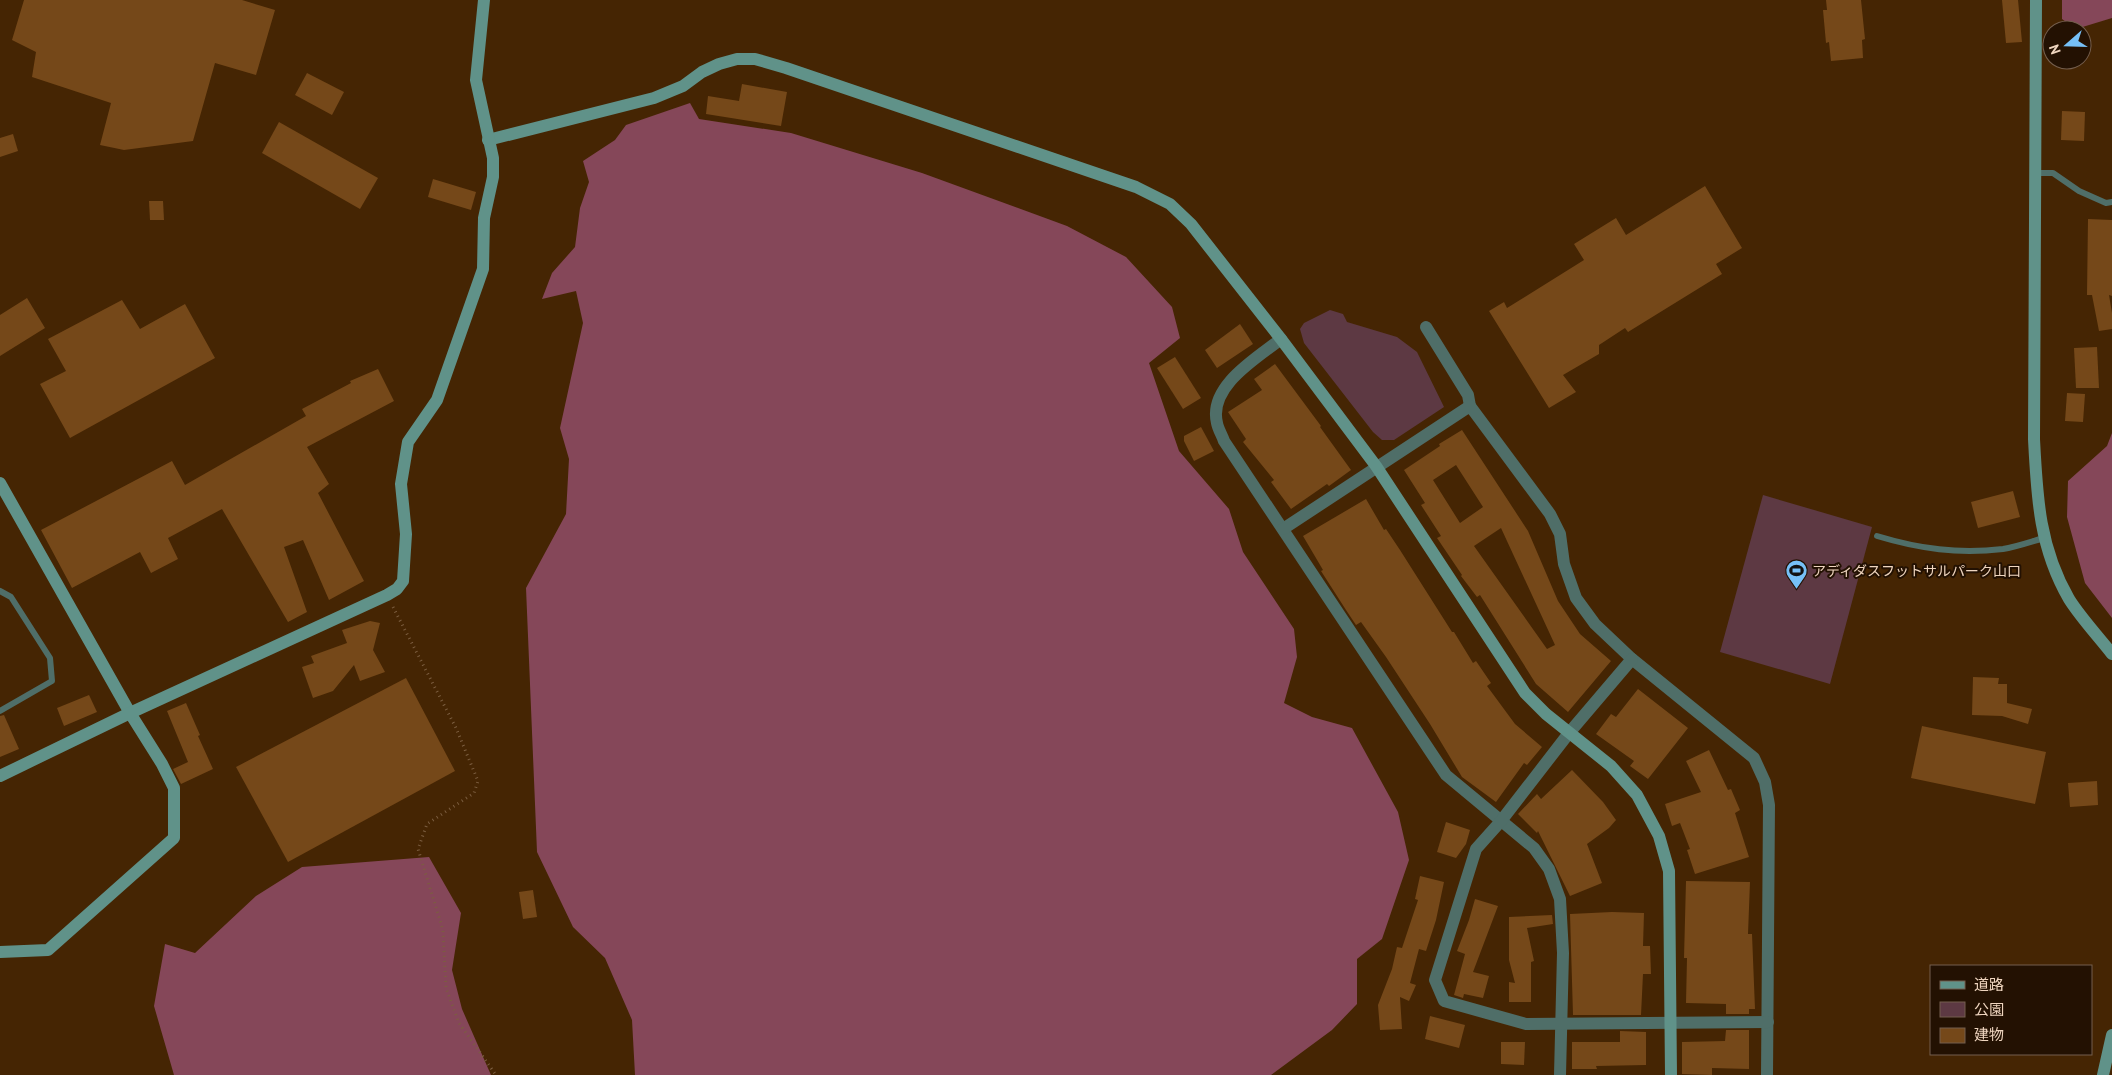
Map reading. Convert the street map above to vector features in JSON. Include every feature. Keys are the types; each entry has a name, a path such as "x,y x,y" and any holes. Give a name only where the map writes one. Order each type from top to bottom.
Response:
{"street":[{"path":"0,776 130,713 387,595 403,581 406,534 401,484 408,442 437,400 483,269 484,218 492,177 493,158 476,80 484,0"},
{"path":"2036,0 2034,439 2037,501 2044,538 2057,576 2070,600 2112,654"},
{"path":"488,140 654,98 683,86 702,72 718,64 737,59 754,59 786,68 1136,187 1170,204 1191,224 1281,339 1376,466 1525,693 1546,714 1611,766 1637,794 1659,836 1669,870 1671,1075"},
{"path":"1426,328 1468,395 1470,406 1550,514 1560,534 1564,564 1576,598 1595,624 1632,658 1754,758 1765,782 1768,805 1767,1075"},
{"path":"1281,339 1228,382 1218,403 1216,422 1224,441 1446,775 1534,848 1549,869 1560,898 1563,952 1560,1075"},
{"path":"1283,529 1376,466 1470,406"},
{"path":"0,483 174,788 174,838 48,950 0,952"},
{"path":"1632,658 1569,733 1501,821 1476,849 1435,980 1444,1001 1526,1024 1768,1022"},
{"path":"2103,1075 2112,1035"}],"lane":[{"path":"2036,173 2053,173 2079,191 2106,203 2112,202"},
{"path":"1877,536 1913,547 1950,552 2004,549 2044,538"},
{"path":"0,591 11,597 50,658 52,681 0,711"}],"path":[{"path":"387,595 456,728 478,781 474,793 427,824 418,849 443,930 446,988 458,1023 496,1075"}],"green space":[{"path":"1330,310 1343,314 1347,322 1397,337 1417,352 1444,407 1394,440 1382,440 1373,432 1304,343 1300,329 1304,323"},
{"name":"アディダスフットサルパーク山口","path":"1763,495 1872,527 1830,684 1720,652"}],"shaded area":[{"path":"2062,0 2112,0 2112,18 2092,24 2092,20 2062,19"},
{"path":"690,103 699,119 791,133 922,173 1067,226 1126,257 1172,307 1180,338 1149,363 1179,451 1229,509 1243,552 1294,629 1297,657 1284,703 1312,717 1352,728 1398,812 1409,860 1382,939 1357,959 1357,1004 1332,1030 1271,1075 635,1075 632,1020 605,958 573,927 537,852 526,588 566,514 569,459 560,428 583,323 576,291 542,299 552,273 575,247 580,208 589,182 583,161 615,140 626,125"},
{"path":"2112,433 2112,618 2085,583 2067,517 2068,481 2107,446"},
{"path":"429,857 461,913 452,970 462,1009 491,1075 174,1075 154,1006 165,944 195,953 256,896 302,867"}],"building":[{"path":"24,0 242,0 275,10 256,75 215,63 193,141 124,150 100,145 111,103 32,77 36,52 12,40"},
{"path":"1826,0 1861,0 1865,39 1862,40 1863,58 1831,61 1829,42 1826,43 1823,10 1827,10"},
{"path":"2002,0 2018,0 2022,42 2006,43"},
{"path":"307,73 344,92 332,115 295,95"},
{"path":"742,84 787,92 781,126 706,114 708,96 739,101"},
{"path":"2062,111 2085,112 2084,141 2061,140"},
{"path":"279,122 378,178 360,209 262,153"},
{"path":"13,134 18,151 0,157 0,138"},
{"path":"433,179 476,192 471,210 428,197"},
{"path":"1705,186 1742,248 1716,264 1722,274 1628,332 1625,328 1599,345 1599,354 1563,375 1576,392 1549,408 1489,311 1504,302 1507,308 1584,260 1574,244 1616,218 1626,235"},
{"path":"149,201 163,201 164,220 150,220"},
{"path":"2088,219 2112,220 2112,296 2109,295 2112,329 2099,331 2092,295 2087,295"},
{"path":"27,298 45,328 0,356 0,315"},
{"path":"122,300 140,329 185,304 215,358 70,438 40,384 66,371 48,339"},
{"path":"1240,324 1253,344 1217,368 1205,350"},
{"path":"2097,347 2099,388 2076,388 2074,348"},
{"path":"1175,357 1201,398 1183,409 1157,368"},
{"path":"1275,364 1351,470 1291,509 1271,482 1274,480 1243,442 1246,439 1228,412 1262,390 1254,379"},
{"path":"378,369 394,401 307,447 329,484 318,493 364,581 329,600 303,540 284,547 307,612 288,622 222,509 168,538 178,559 151,573 140,552 72,588 41,530 172,461 185,485 306,416 302,409 351,383 350,381"},
{"path":"2067,393 2085,394 2083,422 2065,421"},
{"path":"1201,427 1214,451 1194,461 1184,441 1184,436"},
{"path":"1462,430 1528,531 1558,601 1580,634 1611,661 1568,712 1536,684 1480,595 1477,597 1461,576 1437,538 1441,536 1421,505 1425,503 1404,470 1440,446 1439,444","holes":["1456,465 1483,507 1460,523 1433,480","1501,528 1555,645 1547,649 1474,546"]},
{"path":"2013,491 2020,517 1978,528 1971,502"},
{"path":"1366,499 1384,530 1386,529 1473,663 1476,661 1491,683 1487,686 1515,724 1542,747 1527,765 1524,763 1496,802 1462,777 1386,657 1361,622 1356,625 1346,610 1321,571 1323,570 1303,536"},
{"path":"370,621 380,623 373,650 385,672 360,681 354,665 333,691 313,698 302,667 314,663 311,656 347,643 342,630"},
{"path":"1973,677 1999,678 1998,684 2007,684 2007,703 2032,709 2028,724 2002,716 1972,715"},
{"path":"406,678 455,771 288,862 236,767"},
{"path":"1638,689 1688,728 1648,779 1630,766 1634,761 1596,734 1611,714 1616,717"},
{"path":"89,695 97,712 64,726 57,708"},
{"path":"186,703 213,769 181,784 173,769 188,762 167,711"},
{"path":"4,715 19,749 0,757 0,716"},
{"path":"1922,726 2046,752 2035,804 1911,778"},
{"path":"1709,750 1728,790 1731,789 1740,810 1735,813 1749,857 1695,874 1687,850 1690,849 1680,823 1672,826 1665,804 1701,792 1686,761"},
{"path":"1572,770 1603,802 1616,820 1609,828 1587,844 1602,883 1570,896 1538,831 1537,833 1518,814 1537,794 1541,799"},
{"path":"2097,781 2098,805 2070,807 2068,783"},
{"path":"1446,822 1470,830 1466,844 1456,858 1437,852"},
{"path":"1420,876 1444,882 1436,920 1426,951 1419,949 1410,983 1416,985 1409,1001 1400,997 1402,1029 1380,1030 1378,1005 1392,969 1397,947 1402,948 1418,900 1415,899"},
{"path":"1686,881 1750,882 1748,934 1752,934 1755,1009 1749,1009 1749,1014 1726,1014 1726,1004 1686,1003 1687,958 1684,958"},
{"path":"533,890 537,917 523,919 519,892"},
{"path":"1475,899 1498,906 1473,972 1489,976 1483,998 1464,994 1463,998 1454,995 1465,954 1457,951"},
{"path":"1644,913 1643,946 1650,946 1651,974 1643,974 1641,1015 1573,1015 1570,914"},
{"path":"1552,915 1553,924 1527,928 1534,961 1531,962 1531,1002 1509,1002 1509,982 1515,983 1509,960 1509,917"},
{"path":"1430,1016 1465,1025 1459,1048 1425,1039"},
{"path":"1726,1030 1749,1030 1749,1069 1712,1068 1712,1075 1682,1074 1682,1042 1725,1041"},
{"path":"1620,1031 1646,1032 1646,1065 1596,1066 1597,1069 1572,1069 1572,1042 1620,1042"},
{"path":"1501,1042 1525,1042 1524,1065 1501,1064"}],"place":[{"name":"アディダスフットサルパーク山口","path":"1796,590"}]}
